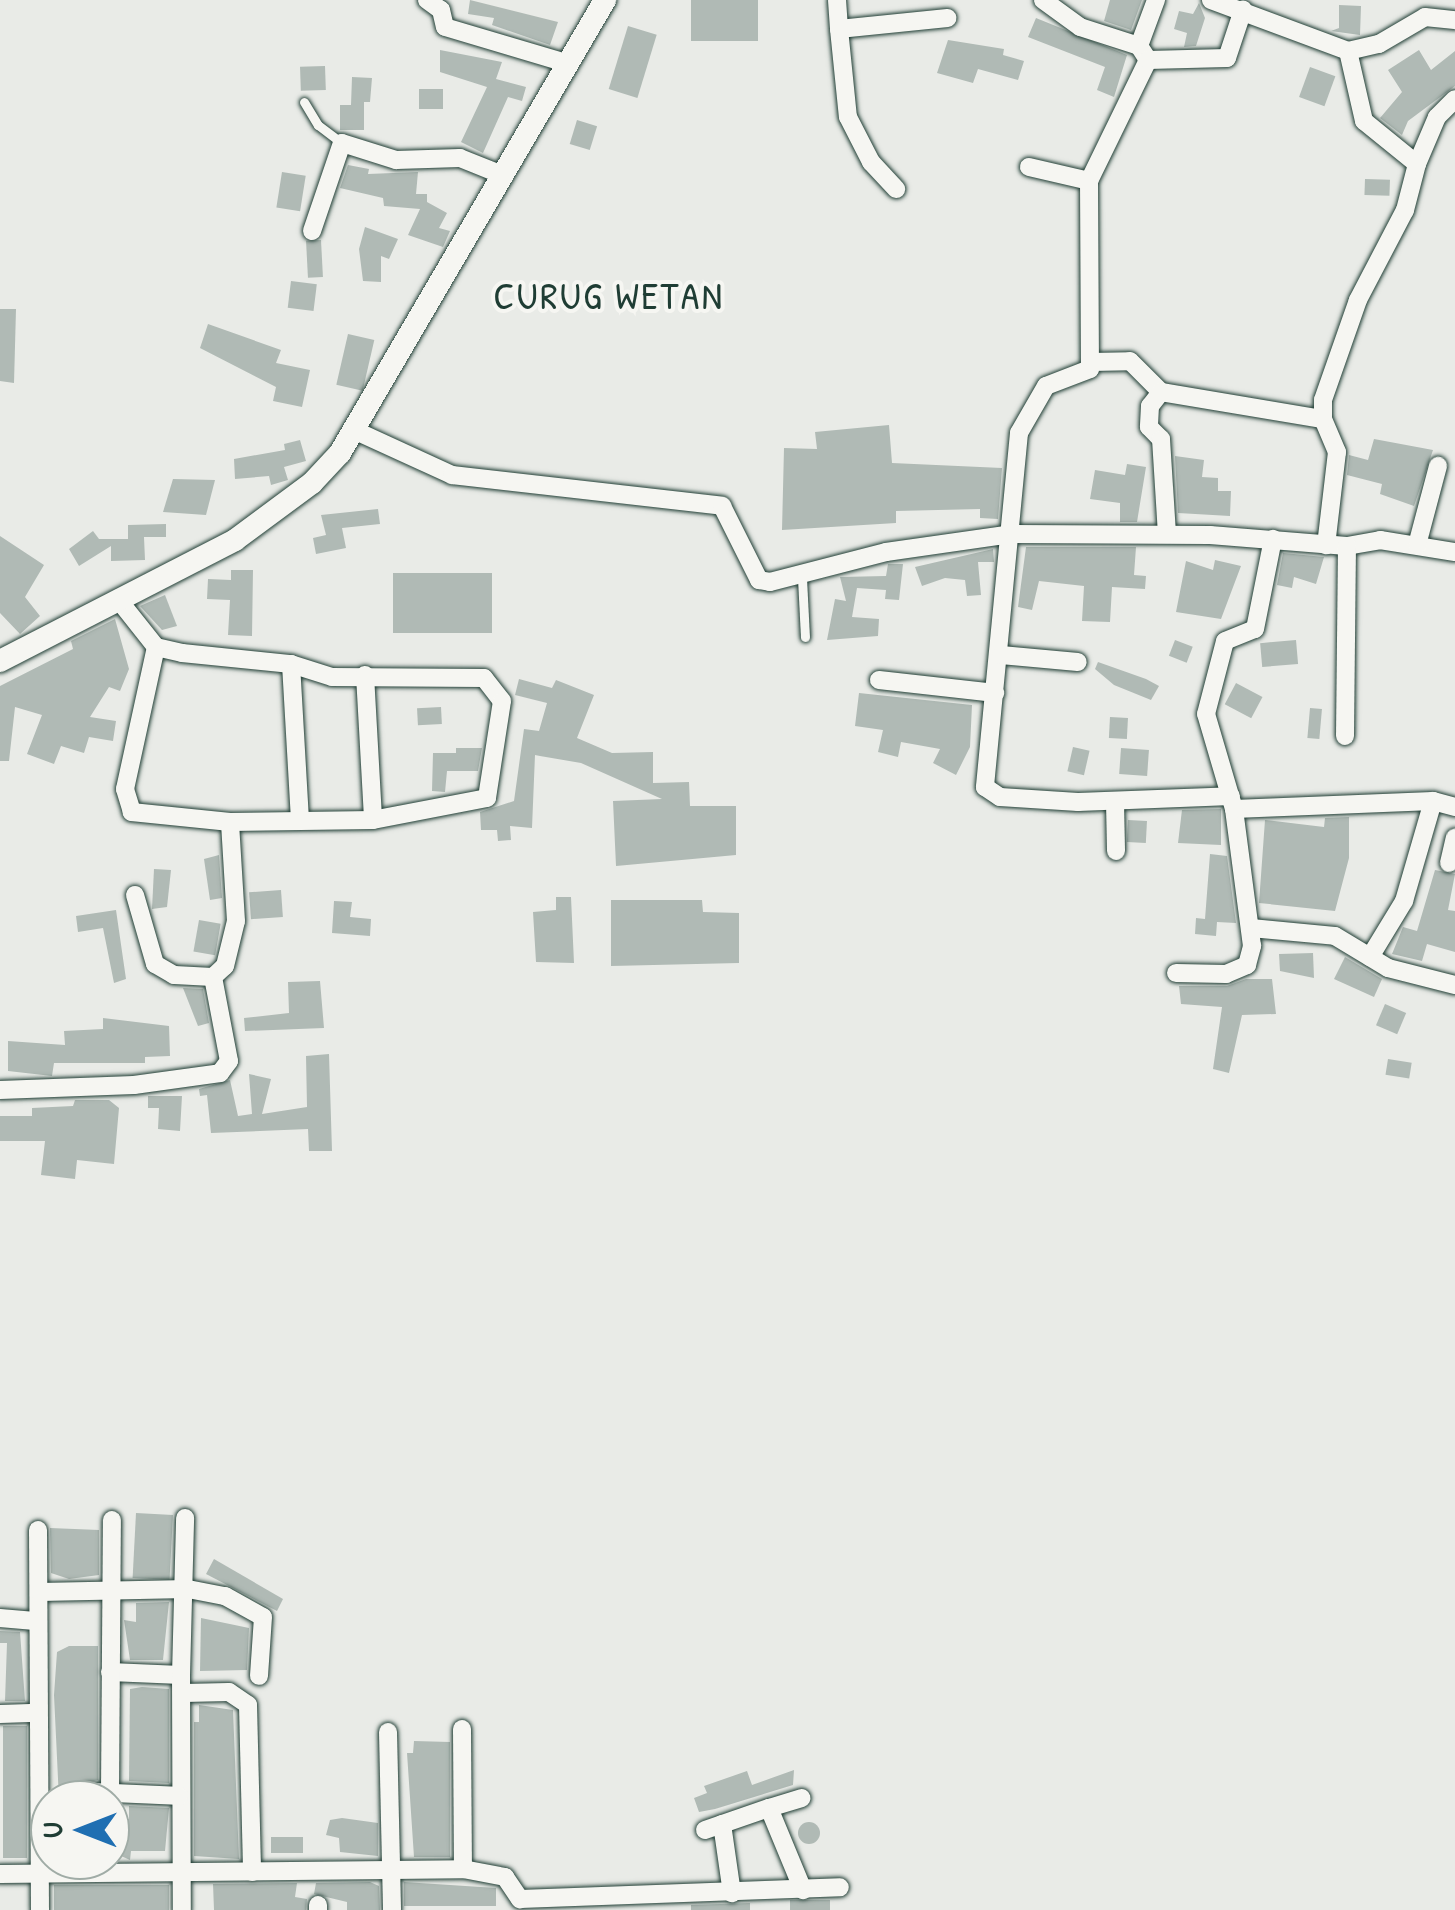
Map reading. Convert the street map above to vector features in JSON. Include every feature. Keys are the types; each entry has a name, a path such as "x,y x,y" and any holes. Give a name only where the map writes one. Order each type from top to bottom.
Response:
{"street":[{"path":"0,661 121,603 266,519 312,484 356,430 605,0"},
{"path":"838,0 848,116 871,162 896,190"},
{"path":"1043,0 1080,27 1143,53 1227,58 1243,10"},
{"path":"1156,0 1143,53 1089,180 1091,362 1084,375 1062,375 1046,386 1019,433 1013,534 985,787 1000,797 1116,802 1433,801 1455,807"},
{"path":"1211,0 1348,52 1379,44 1425,17 1455,20"},
{"path":"437,3 445,27 498,38 566,63"},
{"path":"839,29 947,18"},
{"path":"1348,52 1364,121 1417,164"},
{"path":"1326,545 1337,452 1323,419 1338,349 1405,210 1417,164 1437,117 1455,99"},
{"path":"312,231 342,143 396,160 460,158 505,176"},
{"path":"1030,167 1089,180"},
{"path":"1091,362 1130,362 1161,392 1323,419"},
{"path":"1161,392 1150,406 1149,427 1160,439 1167,534"},
{"path":"356,430 452,475 722,506 759,580 802,578 886,552 1013,534 1167,534 1347,546 1380,540 1455,552"},
{"path":"1417,546 1438,466"},
{"path":"1176,973 1226,974 1247,964 1252,928 1232,803 1206,714 1224,641 1255,629 1272,539"},
{"path":"1344,736 1347,546"},
{"path":"121,603 156,648 292,664 332,677 484,678 502,701 486,798 373,820 300,818 230,822 144,817 126,806 133,736 156,648"},
{"path":"1001,655 1078,662"},
{"path":"292,664 300,818"},
{"path":"365,675 373,820"},
{"path":"878,680 995,693"},
{"path":"1370,957 1404,901 1433,801"},
{"path":"1116,802 1116,851"},
{"path":"134,895 154,964 174,975 213,976 225,966 236,921 230,822"},
{"path":"1449,863 1455,838"},
{"path":"1252,928 1334,936 1388,968 1455,985"},
{"path":"0,1090 134,1085 220,1073 230,1061 213,976"},
{"path":"182,1910 179,1796 188,1589 186,1518"},
{"path":"110,1780 112,1520"},
{"path":"38,1530 39,1780"},
{"path":"40,1592 188,1589 225,1596 263,1618 259,1676"},
{"path":"0,1618 38,1621"},
{"path":"110,1672 229,1692 248,1705 252,1872"},
{"path":"0,1714 38,1714"},
{"path":"462,1729 463,1868"},
{"path":"388,1732 392,1910"},
{"path":"130,1794 179,1796"},
{"path":"732,1893 713,1827 802,1798"},
{"path":"769,1808 803,1890"},
{"path":"130,1872 392,1872 463,1868 506,1878 521,1904 683,1902 732,1893 840,1887"},
{"path":"0,1874 30,1872"},
{"path":"40,1880 40,1910"}],"lane":[{"path":"304,102 318,125 342,143"},
{"path":"802,578 806,637"}],"building":[{"path":"470,0 558,22 550,45 492,25 494,18 468,14"},
{"path":"691,0 758,0 758,41 691,41"},
{"path":"1110,0 1142,0 1131,30 1104,21"},
{"path":"1199,3 1205,18 1196,46 1184,47 1187,33 1174,29 1179,11 1193,14"},
{"path":"1339,5 1361,6 1360,35 1331,31 1339,28"},
{"path":"1036,18 1127,55 1114,97 1097,90 1105,67 1028,37"},
{"path":"628,26 657,35 637,98 609,89"},
{"path":"948,40 1004,49 1003,55 1024,61 1018,80 978,69 973,83 937,73"},
{"path":"440,50 502,62 496,79 526,87 522,101 508,97 483,153 461,142 487,87 440,72"},
{"path":"1419,50 1431,70 1455,51 1455,86 1408,121 1402,135 1380,118 1402,92 1388,70"},
{"path":"325,66 326,90 301,91 300,67"},
{"path":"1310,67 1335,76 1324,106 1299,97"},
{"path":"352,77 372,78 370,102 364,102 364,130 340,130 340,105 351,105"},
{"path":"419,89 443,89 443,109 419,109"},
{"path":"577,120 597,126 590,150 570,144"},
{"path":"348,165 369,169 368,174 418,172 416,194 427,194 427,202 447,213 439,228 450,231 443,247 408,235 420,209 384,206 383,198 340,188"},
{"path":"282,172 306,176 300,211 276,208"},
{"path":"1365,179 1390,180 1389,196 1364,195"},
{"path":"365,227 398,239 389,259 381,256 381,282 363,281 359,249"},
{"path":"321,240 323,277 308,278 306,241"},
{"path":"291,281 317,284 314,311 288,308"},
{"path":"0,309 16,309 14,383 0,381"},
{"path":"208,324 281,350 276,363 310,370 302,407 273,401 276,387 200,348"},
{"path":"348,334 374,340 363,391 336,385"},
{"path":"889,425 892,463 1002,468 998,519 980,518 980,509 896,511 896,523 782,530 784,448 817,449 815,432"},
{"path":"1374,439 1433,450 1414,506 1380,494 1382,484 1347,475 1349,455 1368,460"},
{"path":"300,440 306,461 284,467 288,480 271,485 269,476 235,479 234,459 285,450 284,444"},
{"path":"1175,456 1204,460 1202,477 1218,478 1218,491 1231,491 1230,516 1178,513"},
{"path":"1127,464 1146,467 1137,522 1120,522 1120,503 1090,499 1095,470 1125,475"},
{"path":"173,479 215,480 206,515 163,512"},
{"path":"378,509 380,524 342,528 346,548 316,554 313,538 326,535 321,515"},
{"path":"166,524 166,537 144,537 145,560 111,561 111,546 79,566 69,549 93,531 99,539 128,539 128,525"},
{"path":"0,536 44,565 25,597 40,616 20,634 0,613"},
{"path":"1026,547 1136,547 1134,575 1146,576 1145,589 1112,587 1110,622 1082,621 1084,586 1039,581 1032,610 1018,607"},
{"path":"993,549 994,562 978,562 981,595 967,596 965,580 945,578 922,586 915,567"},
{"path":"1283,553 1324,557 1316,584 1294,577 1292,588 1277,585"},
{"path":"1215,560 1241,566 1221,619 1176,612 1186,561 1213,570"},
{"path":"888,564 903,564 899,600 885,599 886,590 857,588 852,617 879,619 878,636 827,640 835,599 846,601 840,577 886,576"},
{"path":"231,570 253,570 252,636 228,635 230,600 207,599 208,579 231,580"},
{"path":"393,573 492,573 492,633 393,633"},
{"path":"165,595 177,626 162,630 140,606"},
{"path":"115,619 129,669 120,691 109,687 90,717 116,721 113,741 89,737 84,753 61,746 54,764 27,754 42,715 15,707 9,761 0,761 0,686 73,649 71,641"},
{"path":"1175,640 1193,647 1187,663 1169,656"},
{"path":"1296,640 1298,664 1262,667 1260,643"},
{"path":"1098,662 1159,686 1151,700 1114,685 1095,669"},
{"path":"519,679 552,688 556,680 594,695 577,738 612,753 653,752 653,783 689,782 690,806 736,806 736,855 616,866 613,801 662,799 581,763 535,755 532,828 510,826 511,840 498,841 497,830 481,830 480,812 514,801 524,729 539,731 547,703 515,695"},
{"path":"1236,683 1262,697 1251,718 1225,704"},
{"path":"859,693 972,705 970,747 956,775 933,763 940,749 901,742 898,757 878,752 883,730 855,726"},
{"path":"441,707 442,724 418,725 417,708"},
{"path":"1310,708 1322,709 1319,739 1307,738"},
{"path":"1110,717 1128,718 1127,739 1109,738"},
{"path":"1073,747 1090,751 1084,775 1067,771"},
{"path":"456,748 482,748 478,771 447,771 445,792 432,791 433,753 456,753"},
{"path":"1121,748 1149,750 1147,776 1119,774"},
{"path":"1221,809 1221,845 1178,843 1182,810"},
{"path":"1349,817 1349,858 1335,911 1259,903 1265,820 1324,827 1325,818"},
{"path":"1128,820 1147,821 1146,843 1127,842"},
{"path":"1210,854 1227,856 1236,923 1217,922 1216,936 1195,934 1196,918 1205,919"},
{"path":"219,855 222,898 210,900 204,859"},
{"path":"154,869 171,870 167,907 152,909"},
{"path":"1435,870 1455,874 1448,910 1455,911 1455,952 1427,944 1422,961 1392,954 1403,927 1417,931"},
{"path":"281,890 283,917 251,919 249,892"},
{"path":"556,897 571,897 574,963 536,962 533,912 556,910"},
{"path":"611,900 702,900 703,912 739,913 739,963 611,966"},
{"path":"334,901 352,902 350,917 371,919 370,936 332,933"},
{"path":"116,910 126,979 114,983 103,928 78,932 76,916"},
{"path":"199,920 221,924 215,955 193,952"},
{"path":"1313,953 1314,978 1280,971 1279,954"},
{"path":"1345,957 1382,979 1374,997 1334,979"},
{"path":"1246,979 1272,979 1276,1014 1242,1015 1229,1073 1213,1069 1222,1007 1181,1004 1179,986 1227,986"},
{"path":"320,981 324,1028 245,1031 244,1018 289,1013 288,982"},
{"path":"183,988 203,989 209,1023 198,1026"},
{"path":"1385,1004 1406,1013 1397,1034 1376,1025"},
{"path":"103,1018 169,1026 170,1056 145,1057 145,1063 54,1063 52,1076 8,1071 8,1041 65,1045 64,1031 103,1029"},
{"path":"329,1054 332,1151 309,1151 308,1129 211,1133 207,1095 200,1096 199,1089 230,1080 238,1116 252,1114 249,1074 271,1079 262,1114 307,1107 306,1056"},
{"path":"1388,1059 1412,1063 1409,1079 1385,1075"},
{"path":"148,1096 182,1096 180,1131 158,1129 159,1108 148,1108"},
{"path":"75,1100 109,1100 119,1108 114,1164 77,1160 75,1179 41,1175 45,1141 0,1141 0,1116 32,1116 32,1108 73,1106"},
{"path":"136,1513 173,1515 170,1580 133,1578"},
{"path":"50,1528 99,1530 99,1575 69,1579 51,1573"},
{"path":"214,1559 283,1599 277,1611 206,1574"},
{"path":"169,1602 163,1660 130,1660 124,1620 136,1622 136,1603"},
{"path":"201,1618 249,1628 247,1670 200,1671"},
{"path":"0,1631 20,1632 25,1701 5,1701 7,1643 0,1643"},
{"path":"69,1646 98,1646 98,1780 58,1780 54,1695 57,1652"},
{"path":"130,1689 169,1689 169,1783 129,1780"},
{"path":"199,1705 233,1710 239,1859 194,1856 194,1722 199,1722"},
{"path":"3,1726 27,1726 27,1858 3,1858"},
{"path":"414,1741 450,1742 450,1857 414,1857 407,1753 413,1753"},
{"path":"794,1770 793,1785 699,1812 694,1798 707,1793 704,1786 747,1771 752,1785"},
{"path":"130,1806 169,1808 165,1851 131,1851 130,1860"},
{"path":"330,1820 378,1823 378,1856 340,1852 339,1838 326,1835"},
{"path":"809,1822 817,1825 817,1841 809,1844 801,1841 798,1833 801,1825"},
{"path":"271,1837 303,1837 303,1853 271,1853"},
{"path":"370,1882 379,1886 380,1910 347,1910 347,1902 314,1894 316,1883"},
{"path":"404,1882 496,1888 496,1906 404,1906"},
{"path":"297,1883 295,1897 307,1899 306,1910 214,1910 213,1884"},
{"path":"54,1885 169,1885 169,1910 54,1910"},
{"path":"790,1900 830,1900 830,1910 790,1910"},
{"path":"750,1903 750,1910 691,1910 691,1905"}],"district":[{"name":"CURUG WETAN","path":"609,296"}]}
